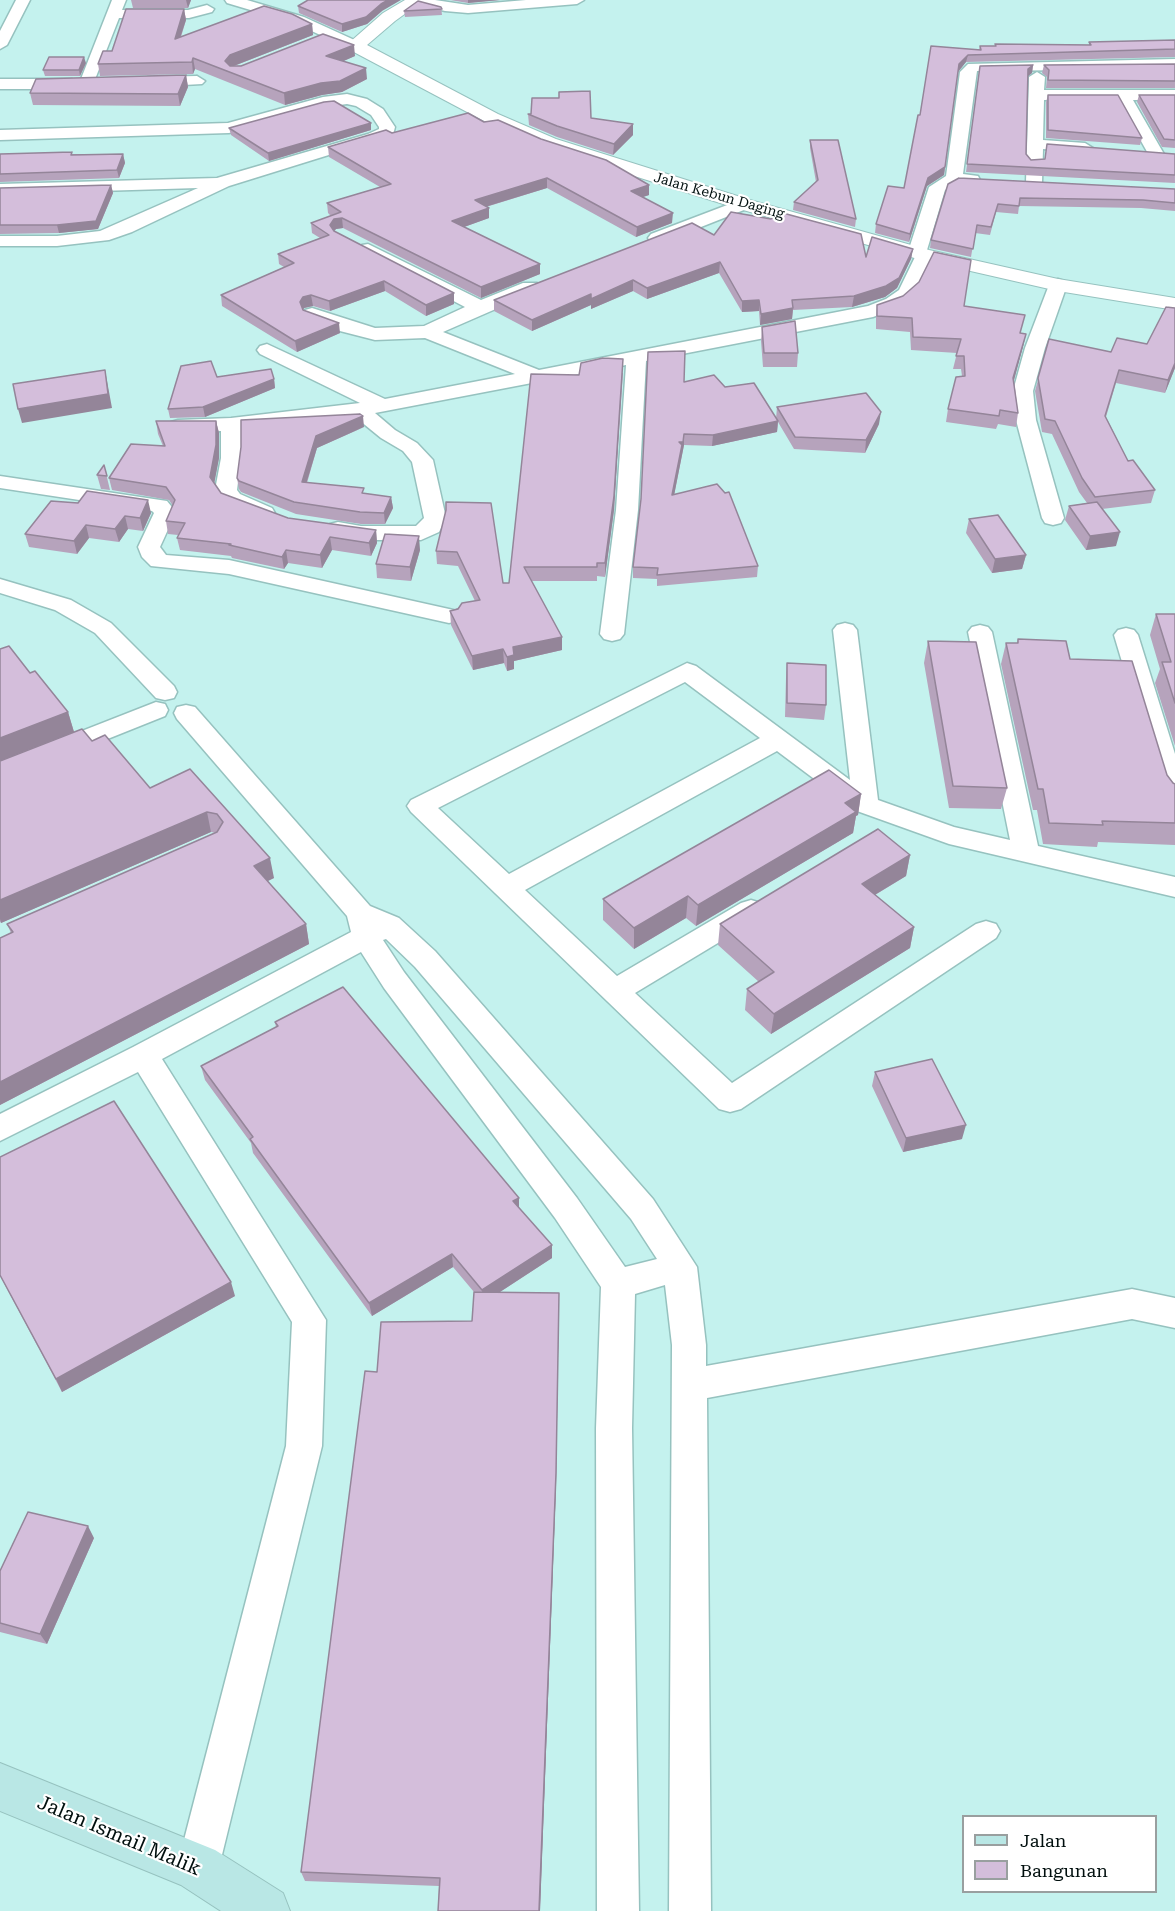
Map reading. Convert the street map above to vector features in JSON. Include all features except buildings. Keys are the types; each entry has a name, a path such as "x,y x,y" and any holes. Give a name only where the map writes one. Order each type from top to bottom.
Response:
{"main road":[{"name":"Jalan Ismail Malik","path":"0,1787 198,1867 265,1911"}],"street":[{"path":"0,45 5,26 23,0"},
{"path":"232,0 299,20 356,46 389,17 417,0 454,9 577,0"},
{"path":"87,84 116,7 189,14 207,9"},
{"path":"311,43 332,35"},
{"name":"Jalan Kebun Daging","path":"356,46 492,118 549,142 617,166 921,254 1058,285 1175,304"},
{"path":"954,179 968,72 974,67 1175,64"},
{"path":"1034,182 1037,66"},
{"path":"131,83 197,81"},
{"path":"0,84 109,83"},
{"path":"1037,95 1175,95"},
{"path":"1123,95 1156,154"},
{"path":"0,135 229,128 323,102 347,99 361,102 377,112 387,127 387,132 374,137 223,182 126,228 103,236 57,241 0,241"},
{"path":"1036,144 1101,149"},
{"path":"1134,152 1175,154"},
{"path":"164,427 231,424 384,406 873,311 893,303 907,293 921,254 937,187 954,179 988,180"},
{"path":"0,189 223,182"},
{"path":"638,246 743,204"},
{"path":"353,241 480,307"},
{"path":"312,314 343,326 375,334 428,332 480,307 543,282"},
{"path":"1053,518 1026,420 1023,392 1035,348 1058,285"},
{"path":"428,332 540,376"},
{"path":"267,350 384,406"},
{"path":"612,634 627,510 636,358"},
{"path":"314,525 361,533 411,534 422,533 434,524 432,493 422,460 410,447 388,434 358,410"},
{"path":"231,424 231,458 226,490 232,499 281,519"},
{"path":"0,482 159,506 165,512 149,547 150,552 159,561 230,567 449,616"},
{"path":"0,586 63,605 102,628 160,701 159,713 171,717 186,713 371,925 425,959 642,1209 680,1267 689,1345 690,1911"},
{"path":"845,630 866,805"},
{"path":"980,632 1026,851"},
{"path":"1126,635 1175,795"},
{"path":"986,931 730,1100 420,806 687,671 866,805 949,835 1175,887"},
{"path":"0,773 160,701"},
{"path":"506,888 778,738"},
{"path":"871,837 902,819"},
{"path":"615,991 769,899"},
{"path":"0,1128 144,1055 371,925"},
{"path":"371,925 394,980 566,1208 618,1284 614,1440 618,1911"},
{"path":"144,1055 309,1320 304,1446 198,1867"},
{"path":"618,1284 680,1267"},
{"path":"689,1386 1132,1304 1175,1313"}]}
